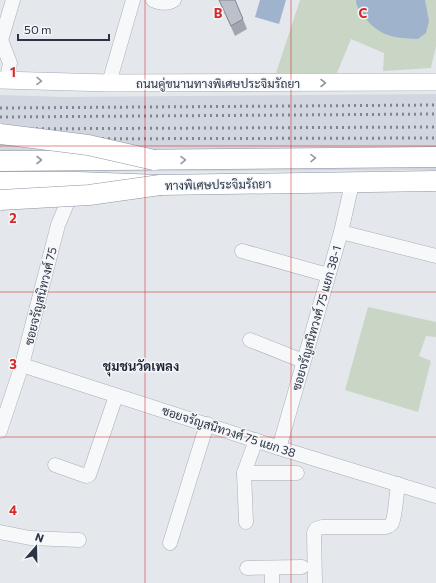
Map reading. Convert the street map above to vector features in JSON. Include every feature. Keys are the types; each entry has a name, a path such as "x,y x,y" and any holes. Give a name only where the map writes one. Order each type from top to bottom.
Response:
{"highway":[{"path":"0,134 88,145 154,160"},
{"name":"ทางพิเศษประจิมรัถยา","path":"0,161 436,157"},
{"name":"ทางพิเศษประจิมรัถยา","path":"0,182 78,182 160,185 436,181"},
{"path":"0,200 89,195 160,185"}],"main road":[{"name":"ถนนคู่ขนานทางพิเศษประจิมรัถยา","path":"4,80 109,83 436,82"},
{"path":"0,187 75,185 436,189"}],"street":[{"path":"4,80 10,63 1,40 13,0"},
{"path":"109,83 133,0"},
{"path":"152,0 160,3 171,2 174,0"},
{"name":"ซอยจรัญสนิทวงศ์ 75","path":"0,431 3,414 22,365 58,225 75,185"},
{"name":"ซอยจรัญสนิทวงศ์ 75 แยก 38-1","path":"279,448 341,232 351,188"},
{"path":"341,232 436,256"},
{"path":"242,251 328,275"},
{"path":"250,340 303,361"},
{"name":"ซอยจรัญสนิทวงศ์ 75 แยก 38","path":"22,365 279,448 436,496"},
{"path":"55,465 86,476 89,475 116,396"},
{"path":"170,544 207,424"},
{"path":"246,522 244,474 256,440"},
{"path":"244,474 297,473"},
{"path":"315,583 314,533 316,529 322,527 386,527 392,524 398,484"},
{"path":"0,532 30,538 79,540"},
{"path":"247,568 302,567"},
{"path":"272,568 272,583"}],"shaded area":[{"path":"436,94 436,170 0,172 0,95 63,97"}],"green space":[{"path":"300,0 436,0 436,46 431,68 383,71 384,53 351,39 337,73 276,73"},
{"path":"368,307 436,322 436,337 426,336 419,356 431,361 418,412 345,390"}],"water":[{"path":"260,0 286,0 279,24 255,17"},
{"path":"356,0 425,0 429,21 426,33 418,39 401,38 386,34 374,27 368,21 358,7"}],"building":[{"path":"219,0 235,0 243,19 231,26"}],"railway":[{"path":"0,108 436,105"},
{"path":"0,117 436,114"},
{"path":"0,129 436,127"},
{"path":"0,139 436,138"}],"district":[{"name":"ชุมชนวัดเพลง","path":"141,366"}]}
